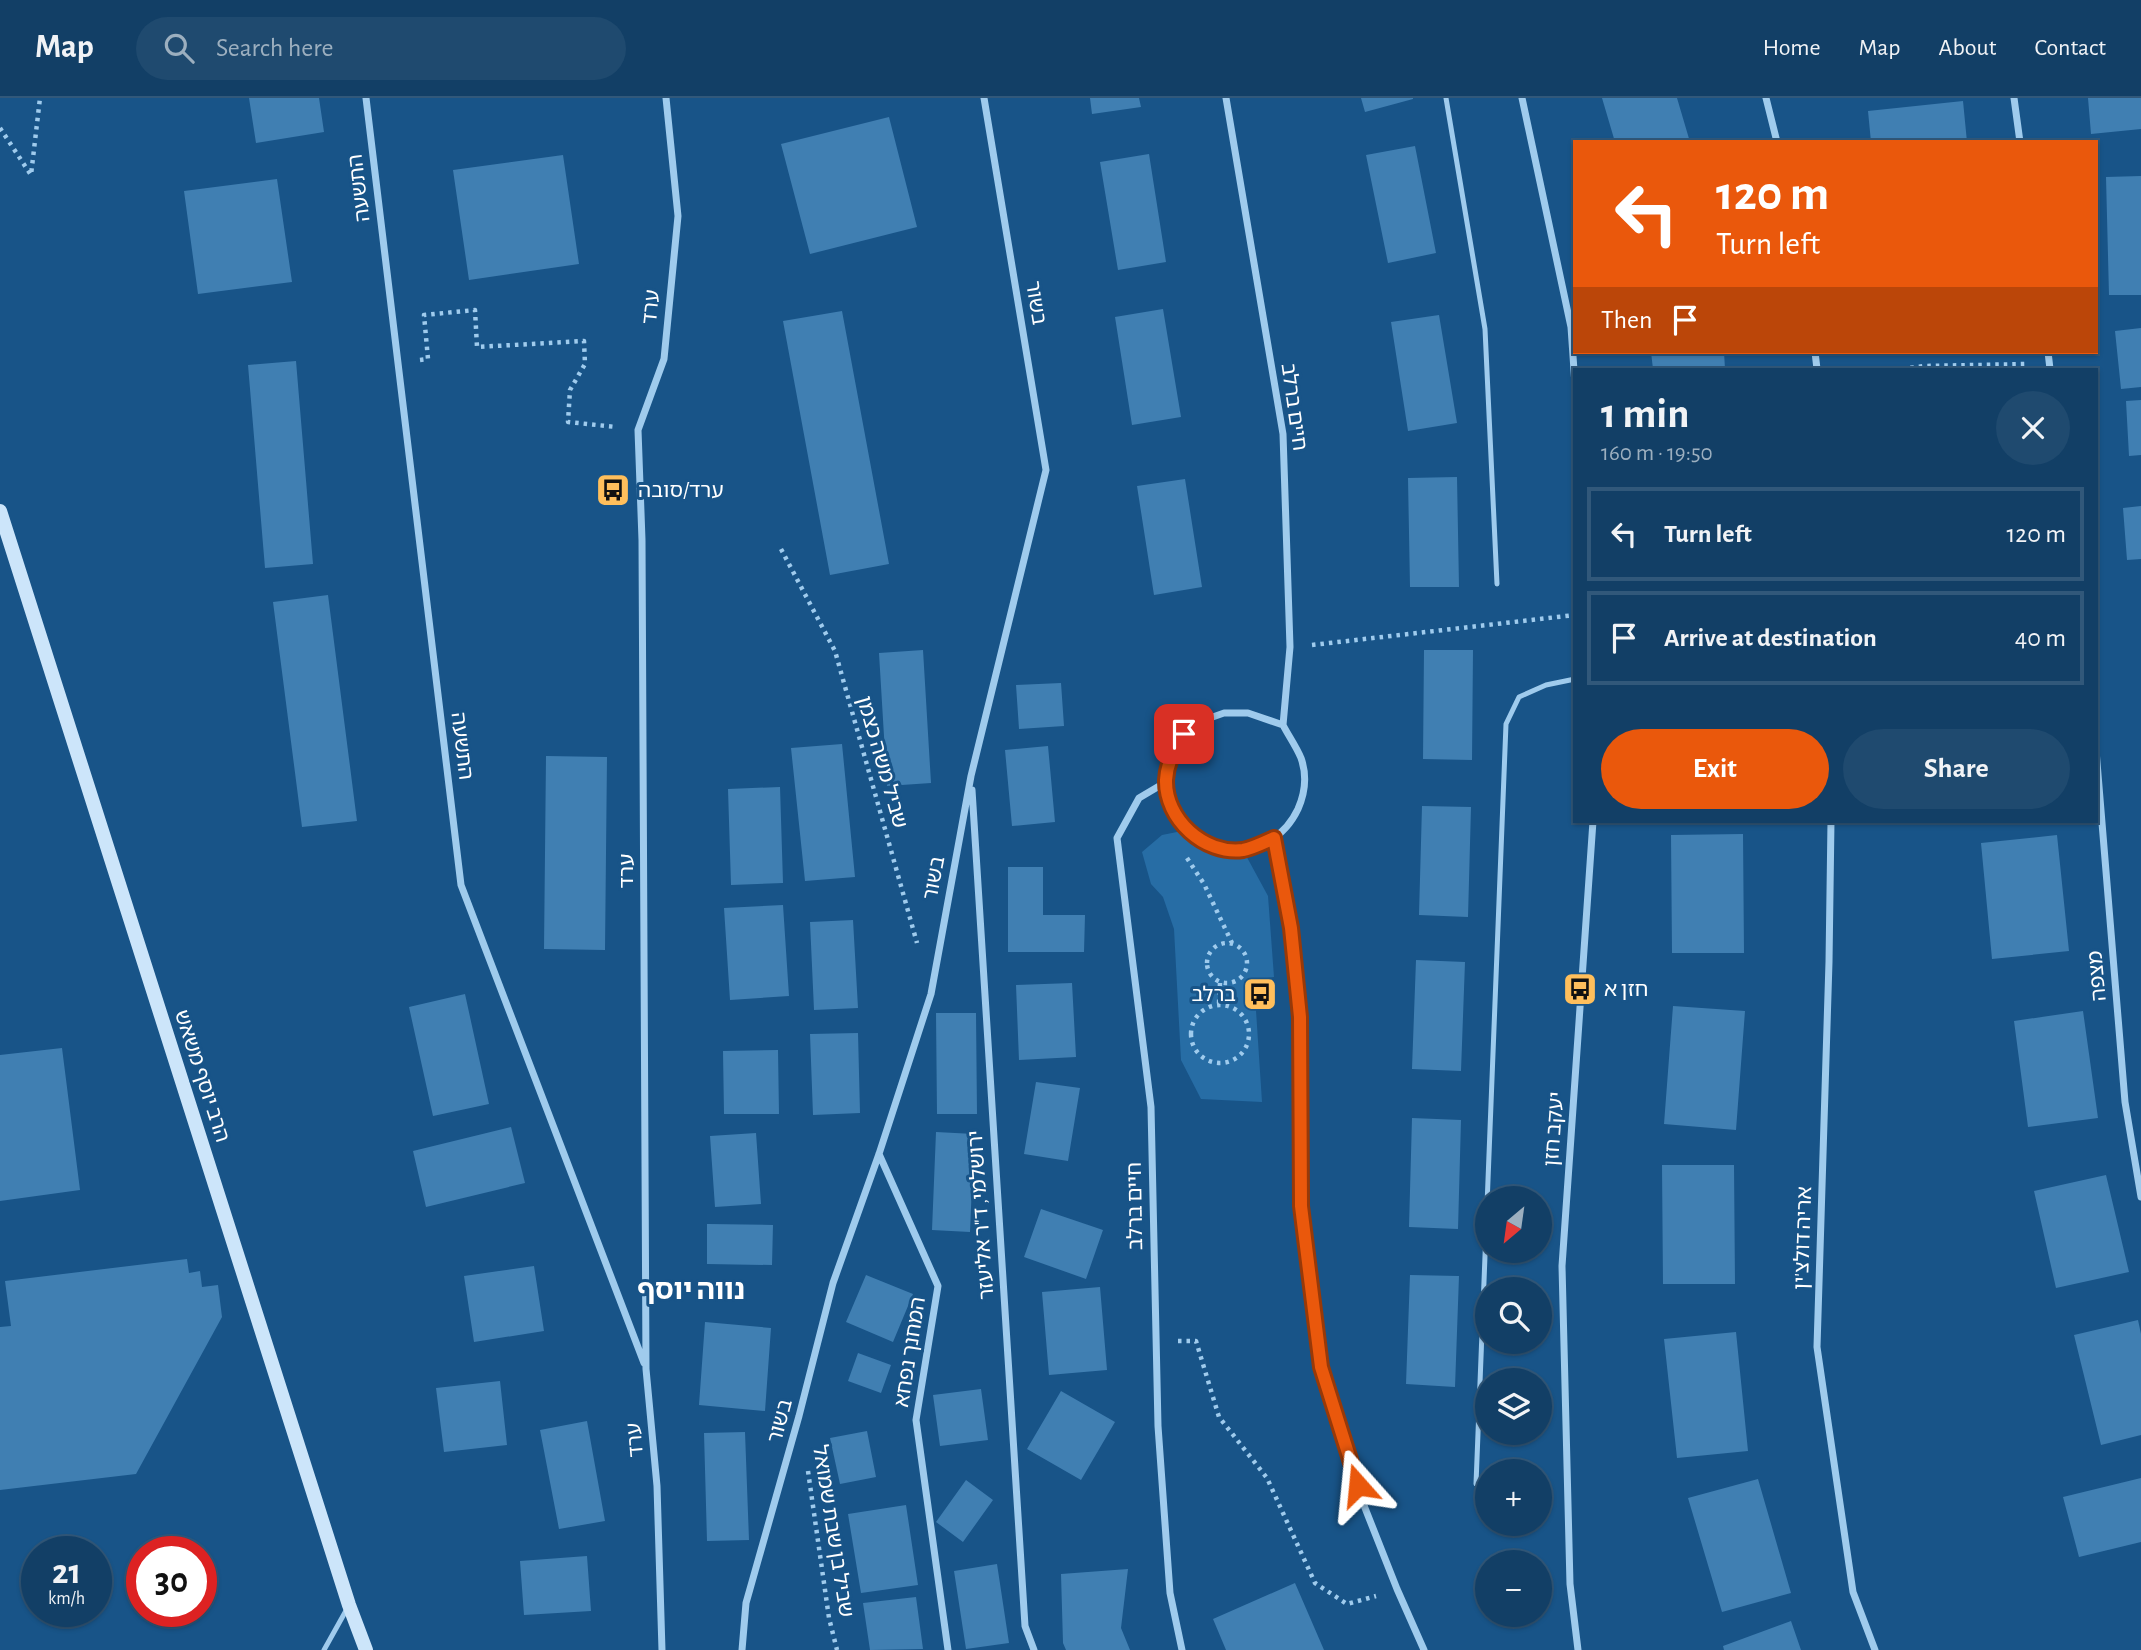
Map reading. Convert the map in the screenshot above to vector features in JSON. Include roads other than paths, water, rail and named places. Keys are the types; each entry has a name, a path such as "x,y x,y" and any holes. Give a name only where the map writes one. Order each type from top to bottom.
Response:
{"street":[{"name":"התשעה","path":"366,98 461,885 646,1369"},
{"name":"ערד","path":"662,1650 657,1486 646,1369 642,540 638,430 664,359 678,216 666,98"},
{"name":"בשור","path":"742,1650 746,1603 833,1283 879,1154 931,994 971,776 1046,470 984,98"},
{"name":"חיים ברלב","path":"1226,98 1283,434 1290,647 1283,725"},
{"path":"1522,98 1571,327 1574,368"},
{"path":"1766,98 1776,140"},
{"path":"2014,98 2020,140"},
{"name":"הרב יוסף משאש","path":"0,511 349,1605 366,1650"},
{"path":"1224,713 1248,713 1283,725 1301,758 1305,782 1302,800 1292,822 1274,838 1243,850 1207,844 1187,830 1173,811 1166,782 1170,758 1184,734 1203,719 1224,713"},
{"name":"מצפה","path":"2098,774 2125,1102 2141,1197"},
{"name":"ירושלמי, ד\"ר אליעזר","path":"971,776 1025,1626 1034,1650"},
{"name":"חיים ברלב","path":"1166,782 1139,798 1117,838 1151,1107 1158,1426 1170,1593 1182,1650"},
{"name":"יעקב חזן","path":"1578,1650 1570,1584 1562,1266 1593,823"},
{"name":"אריה דולצ'ין","path":"1831,823 1817,1347 1853,1592 1875,1650"},
{"path":"1274,838 1291,928 1300,1017 1301,1206 1321,1367 1365,1508 1424,1650"},
{"name":"המחנך נפחא","path":"879,1154 938,1286 916,1420 948,1650"}],"lane":[{"path":"1446,98 1485,329 1497,584"},
{"path":"1477,1459 1506,724 1520,697 1546,685 1573,679"},
{"path":"324,1650 349,1605"}],"place":[{"name":"ערד/סובה","path":"613,490"},
{"name":"חזן א","path":"1580,989"},
{"name":"ברלב","path":"1260,994"}],"district":[{"name":"נווה יוסף","path":"691,1291"}]}
